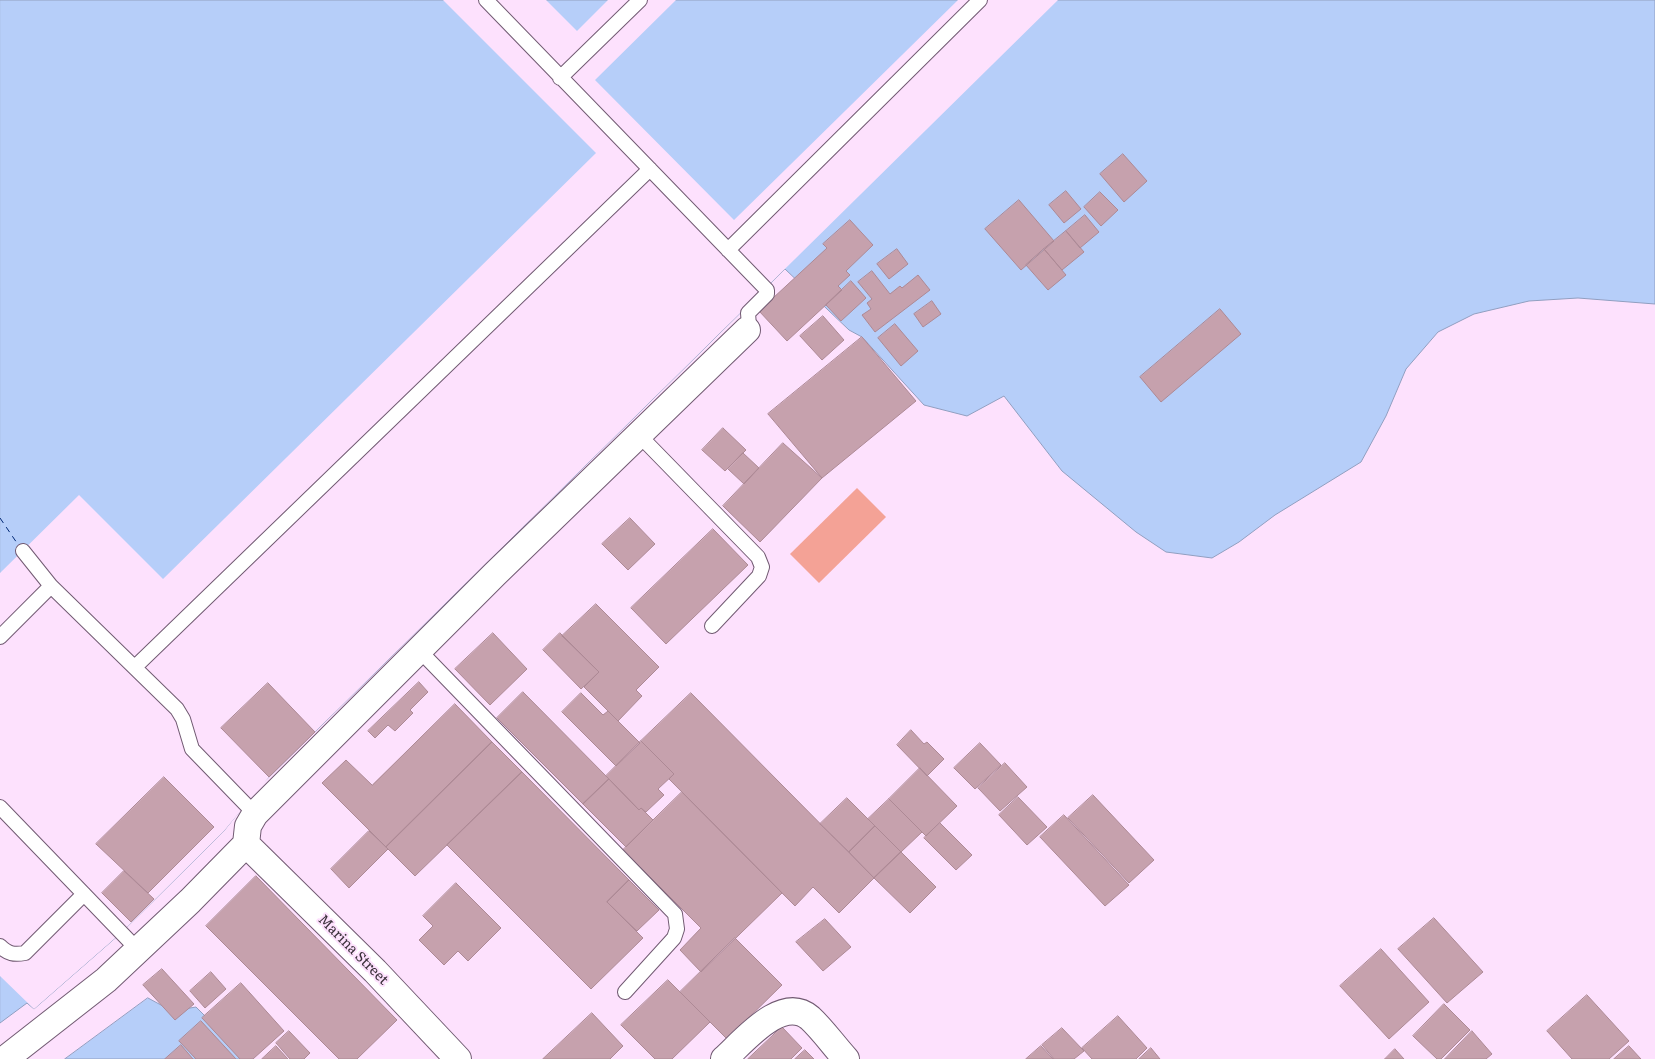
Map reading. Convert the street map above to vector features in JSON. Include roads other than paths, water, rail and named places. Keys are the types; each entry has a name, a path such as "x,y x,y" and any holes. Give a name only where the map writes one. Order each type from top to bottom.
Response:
{"street":[{"path":"6,1059 106,980 246,844 248,826 255,814 419,650 747,330"},
{"name":"Marina Street","path":"246,844 375,971 458,1059"},
{"path":"724,1059 774,1015 785,1011 794,1011 810,1018 846,1059"}],"lane":[{"path":"486,0 767,290 767,294 748,313 749,326 747,330"},
{"path":"560,78 640,0"},
{"path":"728,250 980,0"},
{"path":"135,667 650,170"},
{"path":"639,435 758,557 762,567 760,576 712,626"},
{"path":"23,551 51,586 177,709 183,719 192,749 255,814"},
{"path":"0,637 51,586"},
{"path":"419,650 675,914 677,929 674,938 624,992"},
{"path":"0,807 138,950"},
{"path":"0,946 7,953 25,953 84,894"}],"water":[{"path":"0,0 1655,0 1655,304 1578,298 1529,301 1474,314 1438,332 1406,369 1386,416 1361,462 1275,515 1239,542 1212,558 1166,552 1136,532 1062,471 1004,396 967,416 924,405 862,337 849,330 785,269 260,786 223,832 121,933 34,1009 27,1003 0,1023"},
{"path":"148,998 172,1011 196,1007 222,1033 253,1059 65,1059"}]}
